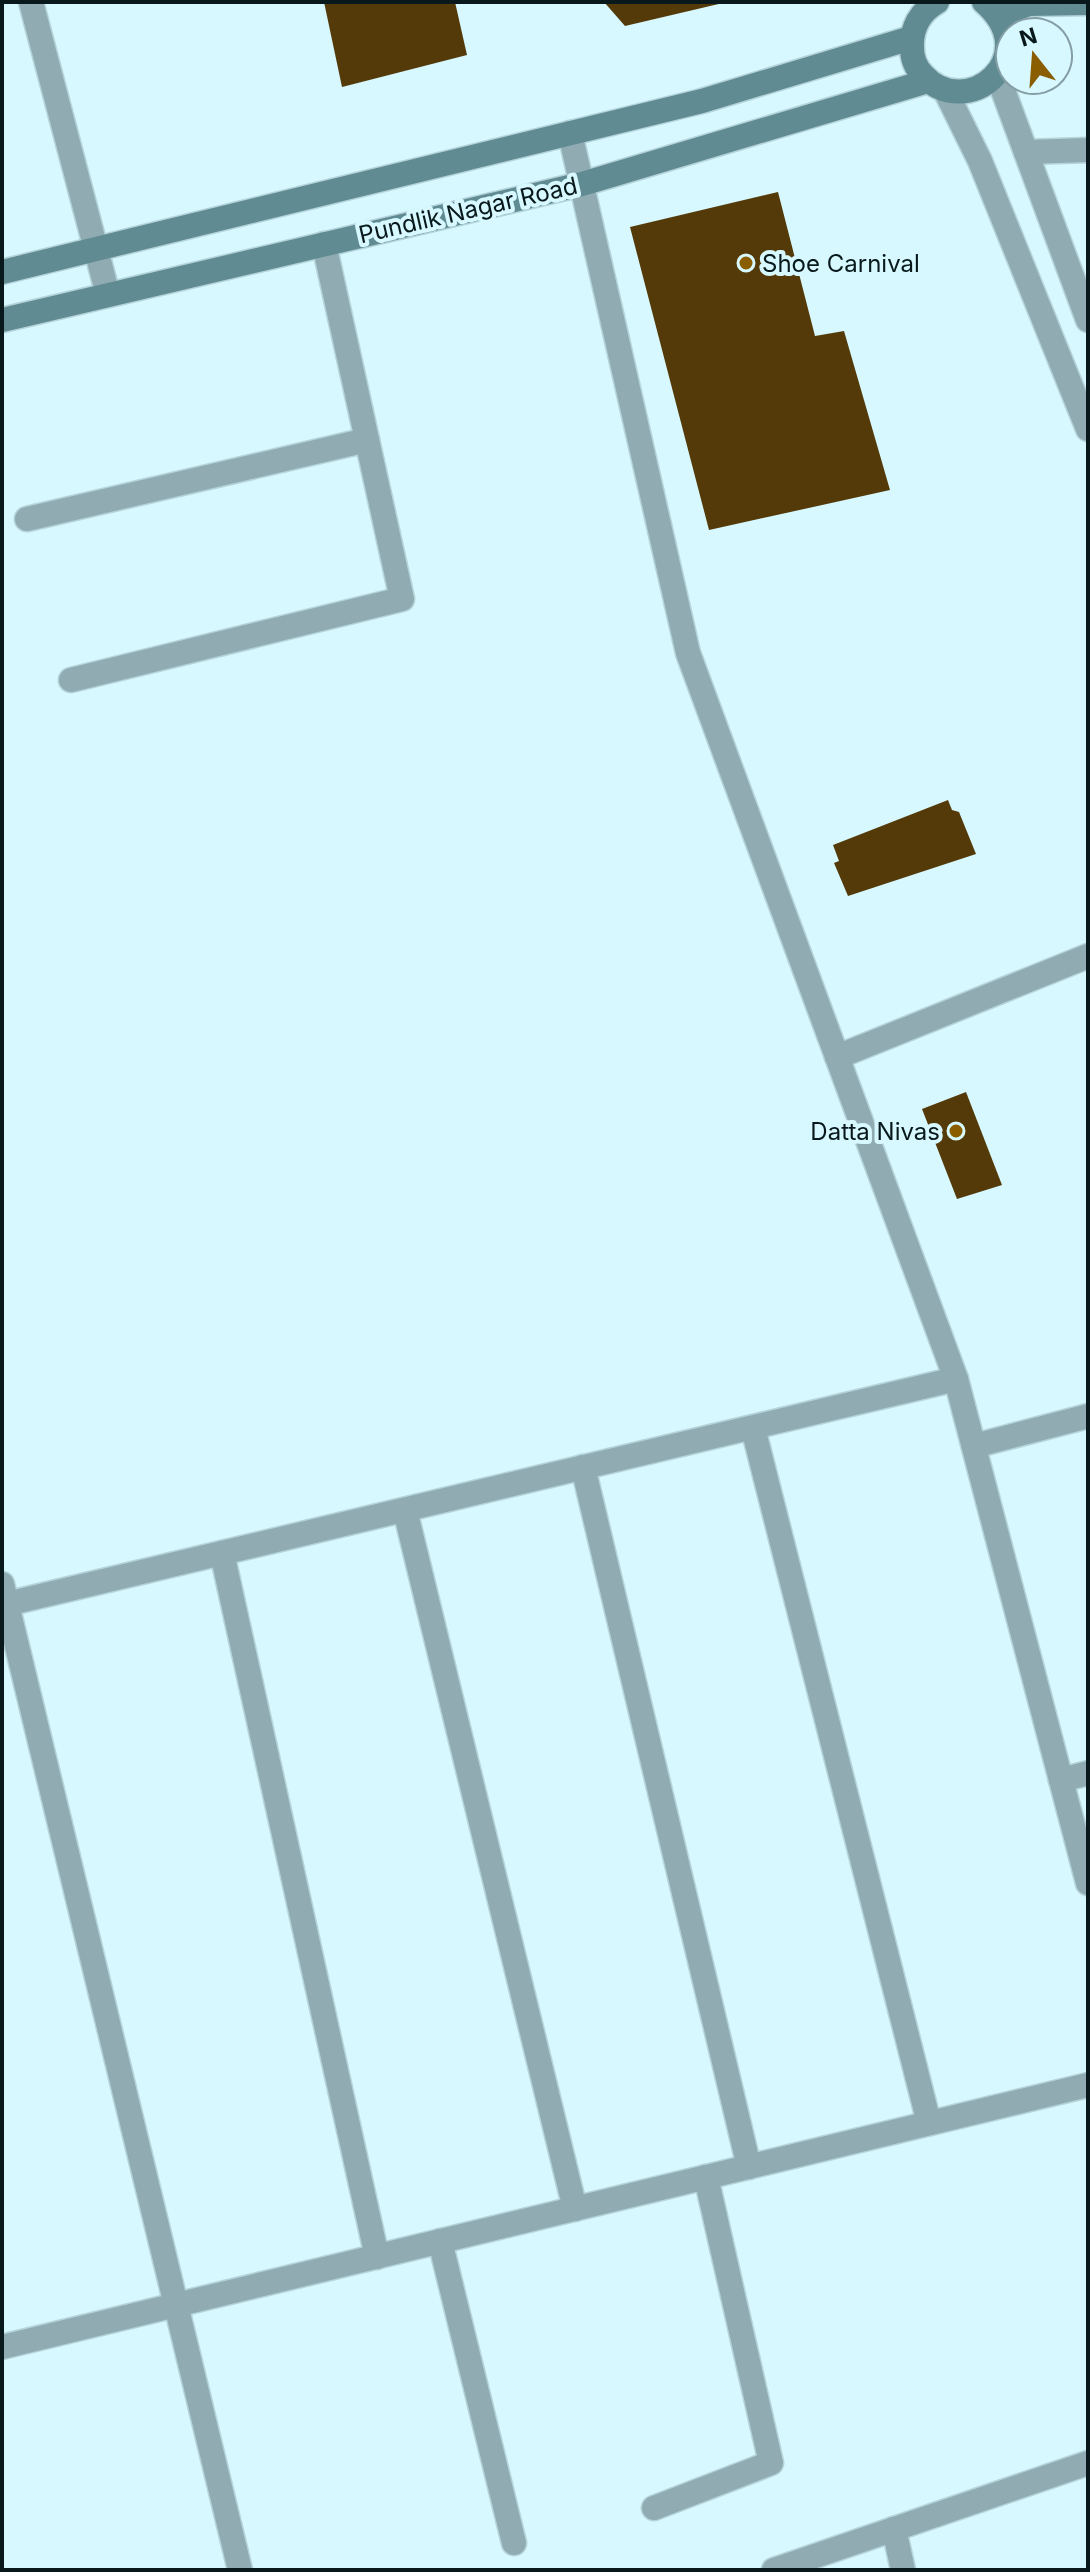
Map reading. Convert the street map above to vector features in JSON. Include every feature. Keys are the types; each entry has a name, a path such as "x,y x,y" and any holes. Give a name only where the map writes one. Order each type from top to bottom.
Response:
{"main road":[{"path":"905,2 913,32 912,55 918,70 937,86"},
{"path":"913,32 926,8 937,2"},
{"path":"992,8 1088,3"},
{"name":"Pundlik Nagar Road","path":"2,272 702,101 913,32"},
{"name":"Pundlik Nagar Road","path":"2,320 582,184 937,86 965,92 983,86 994,77"}],"street":[{"path":"31,2 108,295"},
{"path":"937,86 980,161 1088,429"},
{"path":"1005,96 1088,320"},
{"path":"570,133 688,653 956,1379 1088,1883"},
{"path":"1026,152 1088,150"},
{"path":"71,680 402,599 324,244"},
{"path":"27,519 367,440"},
{"path":"837,1057 1088,956"},
{"path":"240,2570 4,1597 222,1553 956,1379"},
{"path":"974,1446 1088,1416"},
{"path":"753,1428 929,2123"},
{"path":"583,1467 749,2167"},
{"path":"405,1510 575,2209"},
{"path":"222,1553 377,2257"},
{"path":"1061,1780 1088,1773"},
{"path":"2,2347 1088,2085"},
{"path":"654,2508 771,2463 706,2177"},
{"path":"440,2241 514,2543"},
{"path":"774,2570 1088,2463"},
{"path":"894,2529 903,2570"}],"building":[{"path":"324,2 455,2 467,55 342,87"},
{"path":"604,2 723,2 723,3 625,26"},
{"path":"778,192 815,336 844,331 890,490 709,530 630,227"},
{"path":"948,800 952,810 959,812 976,854 848,896 834,863 839,861 833,845"},
{"name":"Datta Nivas","path":"966,1092 1002,1185 957,1199 922,1109"}],"place":[{"name":"Shoe Carnival","path":"746,263"},
{"name":"Datta Nivas","path":"956,1131"}]}
